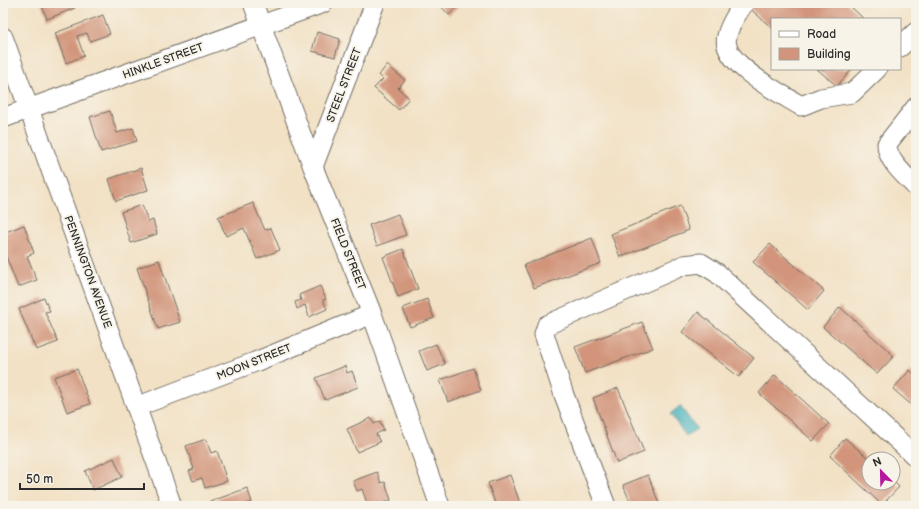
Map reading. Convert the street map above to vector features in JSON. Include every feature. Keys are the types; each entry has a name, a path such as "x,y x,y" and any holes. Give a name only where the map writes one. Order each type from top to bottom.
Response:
{"street":[{"name":"FIELD STREET","path":"253,3 313,167 372,314 440,506"},
{"name":"HINKLE STREET","path":"3,118 323,3"},
{"name":"STEEL STREET","path":"313,167 375,3"},
{"path":"744,3 726,36 729,52 749,74 801,106 821,98 852,93 876,70"},
{"path":"901,46 916,32"},
{"name":"PENNINGTON AVENUE","path":"3,38 172,506"},
{"path":"916,107 887,144 887,150 894,164 916,186"},
{"path":"606,506 564,395 544,334 547,325 684,265 701,263 717,273 916,457"},
{"name":"MOON STREET","path":"136,407 255,362 372,314"}],"water":[{"path":"680,406 697,429 686,436 670,414"}],"building":[{"path":"41,3 73,3 75,8 47,19"},
{"path":"438,3 461,3 449,15"},
{"path":"749,3 847,3 863,18 771,18 771,27 747,6"},
{"path":"103,15 110,34 90,41 87,33 77,36 84,56 66,63 55,33"},
{"path":"317,32 340,39 335,57 312,51"},
{"path":"387,65 405,80 398,88 409,98 399,110 374,88 383,79 379,75"},
{"path":"818,70 851,70 837,86"},
{"path":"110,111 117,133 133,128 137,141 101,152 90,117"},
{"path":"141,168 148,190 116,201 109,179"},
{"path":"253,203 265,230 271,228 280,250 257,259 244,228 226,236 218,217"},
{"path":"142,205 148,222 153,220 157,234 131,243 121,212"},
{"path":"680,206 689,230 620,257 611,234"},
{"path":"398,214 406,235 377,246 369,225"},
{"path":"24,225 34,253 27,256 37,280 18,287 3,249 3,233"},
{"path":"592,238 601,263 534,288 524,265"},
{"path":"770,244 824,291 808,310 753,262"},
{"path":"403,249 418,289 398,297 383,257"},
{"path":"159,260 180,322 158,329 137,268"},
{"path":"320,286 326,299 323,300 327,309 309,317 305,305 297,309 295,302 301,300 299,295"},
{"path":"44,298 50,311 45,312 58,342 36,350 19,309"},
{"path":"427,299 434,318 410,327 403,308"},
{"path":"840,307 894,356 877,374 823,327"},
{"path":"698,312 754,358 739,377 682,332"},
{"path":"642,322 653,348 585,373 575,347"},
{"path":"436,344 445,364 427,371 419,351"},
{"path":"345,366 347,373 352,371 358,387 325,400 316,378"},
{"path":"473,368 481,390 448,402 440,380"},
{"path":"77,369 90,404 67,412 54,377"},
{"path":"910,370 916,376 916,409 893,389"},
{"path":"775,375 829,424 813,441 759,393"},
{"path":"618,388 644,452 617,463 593,398"},
{"path":"371,418 374,424 380,421 384,430 376,434 380,442 357,452 347,429"},
{"path":"845,438 861,452 861,485 830,456"},
{"path":"206,439 211,453 217,451 227,481 205,488 202,478 193,481 189,471 194,469 186,446"},
{"path":"114,458 122,477 93,490 85,471"},
{"path":"377,472 381,483 385,482 391,500 374,506 368,506 362,489 357,491 353,481"},
{"path":"510,475 521,506 496,506 488,483"},
{"path":"648,475 660,506 632,506 623,485"},
{"path":"247,488 252,502 240,506 208,506 207,503"},
{"path":"867,491 895,491 882,505"}]}
